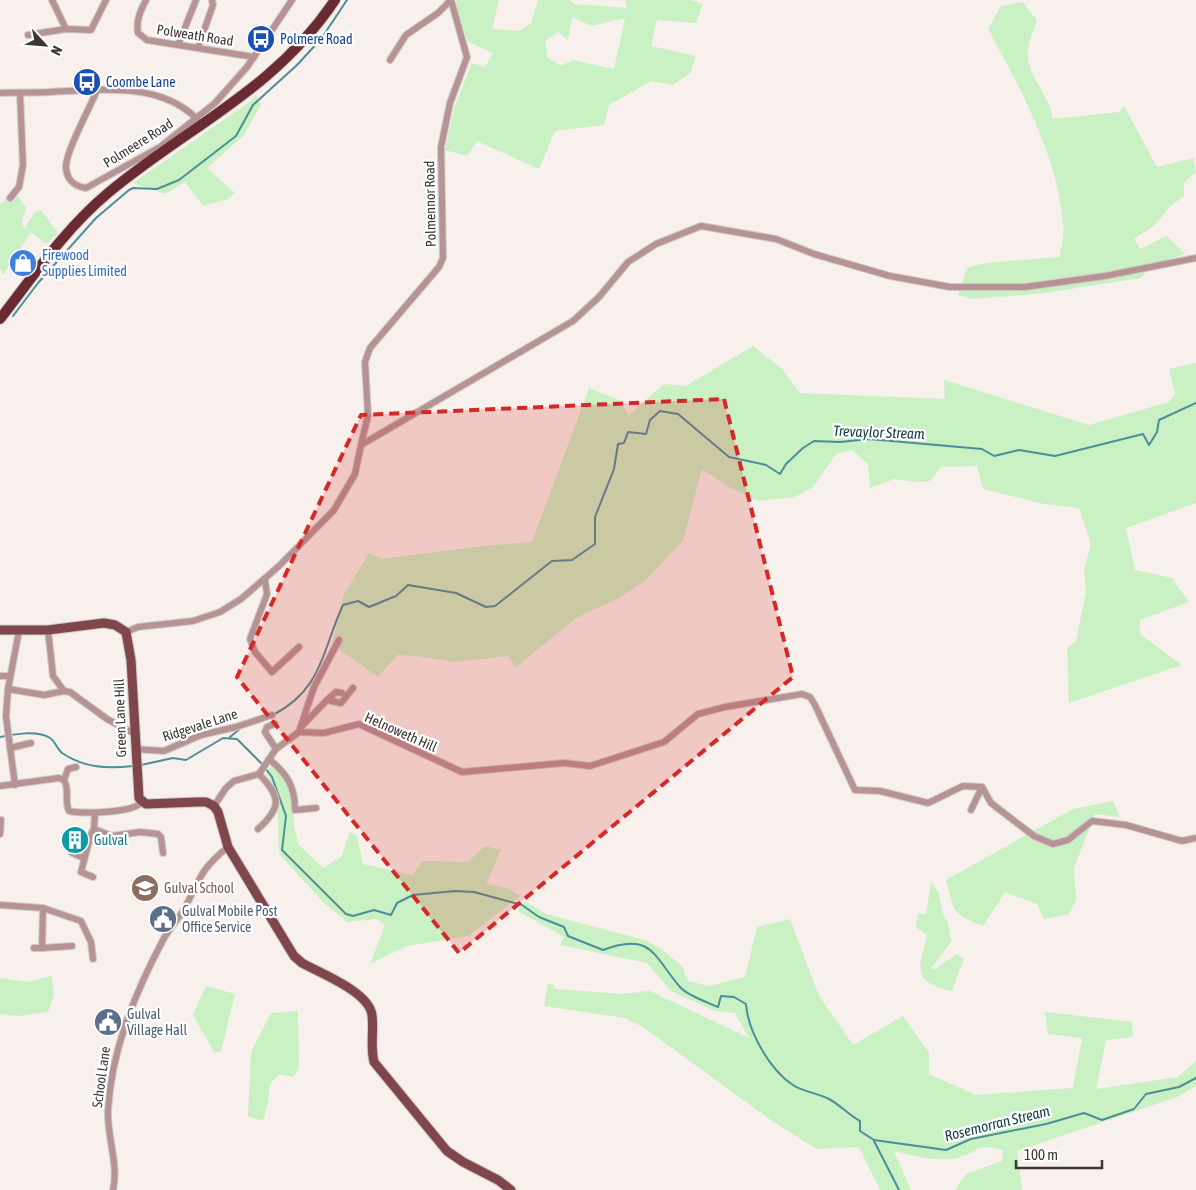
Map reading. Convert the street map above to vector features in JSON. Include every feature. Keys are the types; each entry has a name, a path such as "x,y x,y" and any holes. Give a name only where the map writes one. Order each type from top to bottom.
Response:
{"highway":[{"path":"0,319 38,267 72,227 107,194 140,167 236,102 280,66 316,27 334,0"}],"main road":[{"path":"0,630 48,630 104,623 115,625 126,632"},
{"name":"Green Lane Hill","path":"126,632 131,660 138,798 142,802"},
{"path":"142,802 146,804 206,802 214,806 218,812 228,847 294,956 366,1001 372,1018 371,1047 374,1062 438,1141 463,1162 498,1180 511,1190"}],"street":[{"path":"52,0 66,29"},
{"path":"28,35 66,29 88,31 93,28 106,0"},
{"name":"Polweath Road","path":"146,0 137,19 138,34 148,40 254,57"},
{"path":"178,45 196,0"},
{"path":"198,48 213,5 212,0"},
{"name":"Polmeere Road","path":"98,88 66,166 70,180 80,187 94,186 160,147 197,119 234,83 254,57 292,0"},
{"path":"390,60 406,35 427,22 451,0"},
{"name":"Polmennor Road","path":"126,632 138,627 202,619 220,612 241,599 265,580 334,510 355,474 368,415 365,362 370,348 439,267 443,258 441,147 450,103 466,58 451,0"},
{"path":"0,93 98,88 134,91 176,103 197,119"},
{"path":"10,198 19,187 23,164 20,93"},
{"path":"361,445 573,321 599,296 628,262 656,244 701,226 776,239 814,254 890,276 950,287 1025,287 1105,276 1196,258"},
{"path":"265,580 267,594 252,627 250,639 255,652 272,672 299,647"},
{"path":"16,785 3,717 19,630"},
{"path":"48,630 53,676 64,691 107,719 135,734"},
{"path":"300,729 314,686 339,640"},
{"path":"0,676 10,676"},
{"path":"327,700 341,703 353,688"},
{"path":"8,689 44,695 64,691"},
{"path":"214,806 226,788 234,781 260,773 276,749 300,729 336,692 342,693"},
{"name":"Helnoweth Hill","path":"300,729 324,733 359,724 462,772 564,763 597,765 664,742 698,714 725,707 802,694 810,697 815,705 855,790 880,791 928,803 964,786 973,785 982,788"},
{"name":"Ridgevale Lane","path":"135,749 164,751 202,735 272,715"},
{"path":"275,724 267,727 266,732 276,749"},
{"path":"10,748 31,743"},
{"path":"268,761 284,772 292,784 295,810 316,808"},
{"path":"64,780 68,769 76,767"},
{"path":"258,829 272,816 276,807 274,793 260,773"},
{"path":"0,786 59,778 64,780 67,786 67,807 69,811 95,813 134,808 142,802"},
{"path":"971,810 982,788"},
{"path":"982,788 991,803 1034,836 1054,844 1068,840 1092,821 1126,825 1182,841 1196,838"},
{"path":"93,877 82,872 84,858 94,829 95,813"},
{"path":"0,834 1,820"},
{"path":"94,829 112,836 140,832 158,834 161,837 163,853"},
{"path":"72,832 72,853 84,858"},
{"name":"School Lane","path":"113,1190 115,1166 108,1130 108,1111 118,1045 122,1032 162,942 186,906 197,879 212,859 228,847"},
{"path":"0,905 43,908 81,921 90,942 93,960"},
{"path":"42,948 43,908"},
{"path":"34,948 72,946"}],"highlighted area":[{"path":"724,399 793,677 459,953 237,677 361,415"}],"green space":[{"path":"456,0 499,0 492,29 519,31 531,23 538,0 570,0 574,4 627,8 625,0 691,0 703,4 696,23 657,20 651,46 696,56 690,73 673,85 651,81 609,105 604,125 555,131 539,169 477,141 467,156 445,150 454,108 472,63 485,67 493,53 468,42 457,11","holes":["572,17 592,26 625,18 614,69 573,60 561,66 547,57 546,40 558,32 568,40"]},
{"path":"1023,2 1037,21 1028,47 1029,64 1034,78 1049,104 1053,119 1119,112 1124,106 1157,167 1193,158 1196,172 1184,183 1184,196 1170,206 1155,225 1134,239 1140,249 1167,236 1185,254 1150,266 1141,278 1045,293 972,299 958,295 967,268 987,263 1060,257 1063,226 1053,171 1035,122 1013,75 988,29 1001,6"},
{"path":"256,95 261,105 244,135 207,168 235,193 228,199 203,206 185,182 165,194 133,183 248,103"},
{"path":"18,196 26,208 22,221 24,229 35,212 41,210 58,233 46,244 31,232 3,275 0,268 0,203"},
{"path":"753,346 782,369 800,393 945,399 944,380 1089,425 1169,402 1175,394 1169,369 1196,363 1196,503 1126,528 1135,570 1172,578 1189,602 1140,620 1140,634 1182,665 1069,703 1067,648 1076,641 1086,592 1084,570 1091,544 1079,508 1044,504 983,489 977,466 941,467 930,481 915,482 894,479 870,488 868,464 852,450 836,454 813,487 794,497 759,501 727,486 702,469 683,540 647,579 621,597 576,618 516,667 508,656 454,662 397,655 378,677 332,644 343,596 369,553 382,559 482,546 532,542 589,388 619,400 629,415 664,384 686,386"},
{"path":"272,765 286,781 293,796 294,827 299,845 323,868 341,857 350,832 357,836 363,864 413,875 422,861 468,862 485,846 501,850 486,884 507,888 520,896 468,936 407,946 370,964 385,925 377,919 347,922 324,903 280,855 277,804 272,784 266,773"},
{"path":"1113,801 1120,817 1095,814 1074,868 1076,900 1069,914 1044,919 1037,904 1005,892 983,926 965,918 956,910 946,880 1073,809"},
{"path":"931,882 939,893 942,911 949,926 950,937 953,939 931,969 935,969 957,954 964,959 952,991 930,983 921,973 927,935 916,927 918,914 926,914"},
{"path":"525,901 546,914 645,940 661,949 682,966 688,981 709,986 745,977 757,927 790,919 819,996 853,1045 903,1016 929,1053 929,1074 976,1095 1073,1088 1082,1038 1048,1034 1045,1012 1132,1022 1133,1037 1106,1040 1096,1089 1178,1077 1196,1061 1196,1086 1177,1097 1017,1151 1022,1190 955,1190 966,1174 1002,1161 1003,1150 983,1147 953,1159 918,1157 894,1151 911,1190 880,1190 859,1147 817,1149 772,1121 643,1027 625,1018 544,1006 548,983 554,985 555,989 622,994 650,991 749,1038 735,1013 715,1011 671,991 647,963 560,945 564,937 518,911"},
{"path":"52,976 54,995 48,1012 18,1016 0,1014 0,978 27,982"},
{"path":"206,986 235,994 221,1052 214,1052 193,1015"},
{"path":"298,1011 299,1067 293,1077 279,1074 270,1084 268,1103 263,1121 248,1116 251,1052 271,1013"}],"waterway":[{"path":"13,316 38,283 96,218 129,190 133,188 157,189 179,180 236,136 253,105 297,65 321,39 347,0"},
{"name":"Trevaylor Stream","path":"273,715 290,705 312,681 343,605 358,601 369,607 396,596 408,585 456,593 486,607 495,606 552,561 572,560 595,544 595,517 614,469 618,444 624,443 628,432 646,434 650,420 660,411 678,414 729,457 766,465 780,474 786,464 803,448 814,441 840,442 869,439 982,449 994,456 1019,450 1055,456 1143,434 1149,445 1157,432 1159,420 1196,403"},
{"name":"Trevaylor Stream","path":"230,737 241,728"},
{"path":"0,737 18,734 39,734 50,738 62,753 79,762 105,767 133,766"},
{"path":"141,765 173,758 186,760 223,738 237,739 263,765"},
{"name":"Rosemorran Stream","path":"266,769 272,777 286,816 282,850 346,914 353,916 374,910 391,915 397,903 413,895 455,891 474,892 522,905 539,917 564,927 568,936 603,950 619,945 642,945 657,957 680,987 693,996 718,1007 721,996 734,997 746,1004 751,1026 761,1049 784,1078 797,1087 825,1097 837,1104 860,1121 860,1131 874,1140 946,1150 971,1139 1046,1124 1084,1113 1102,1120 1134,1109 1146,1094 1179,1087 1196,1078"},
{"path":"874,1141 899,1190"}],"place":[{"name":"Polmere Road","path":"261,39"},
{"name":"Coombe Lane","path":"87,82"},
{"name":"Firewood Supplies Limited","path":"23,263"},
{"name":"Gulval","path":"75,840"},
{"name":"Gulval School","path":"145,888"},
{"name":"Gulval Mobile Post Office Service","path":"163,919"},
{"name":"Gulval Village Hall","path":"108,1022"}]}
